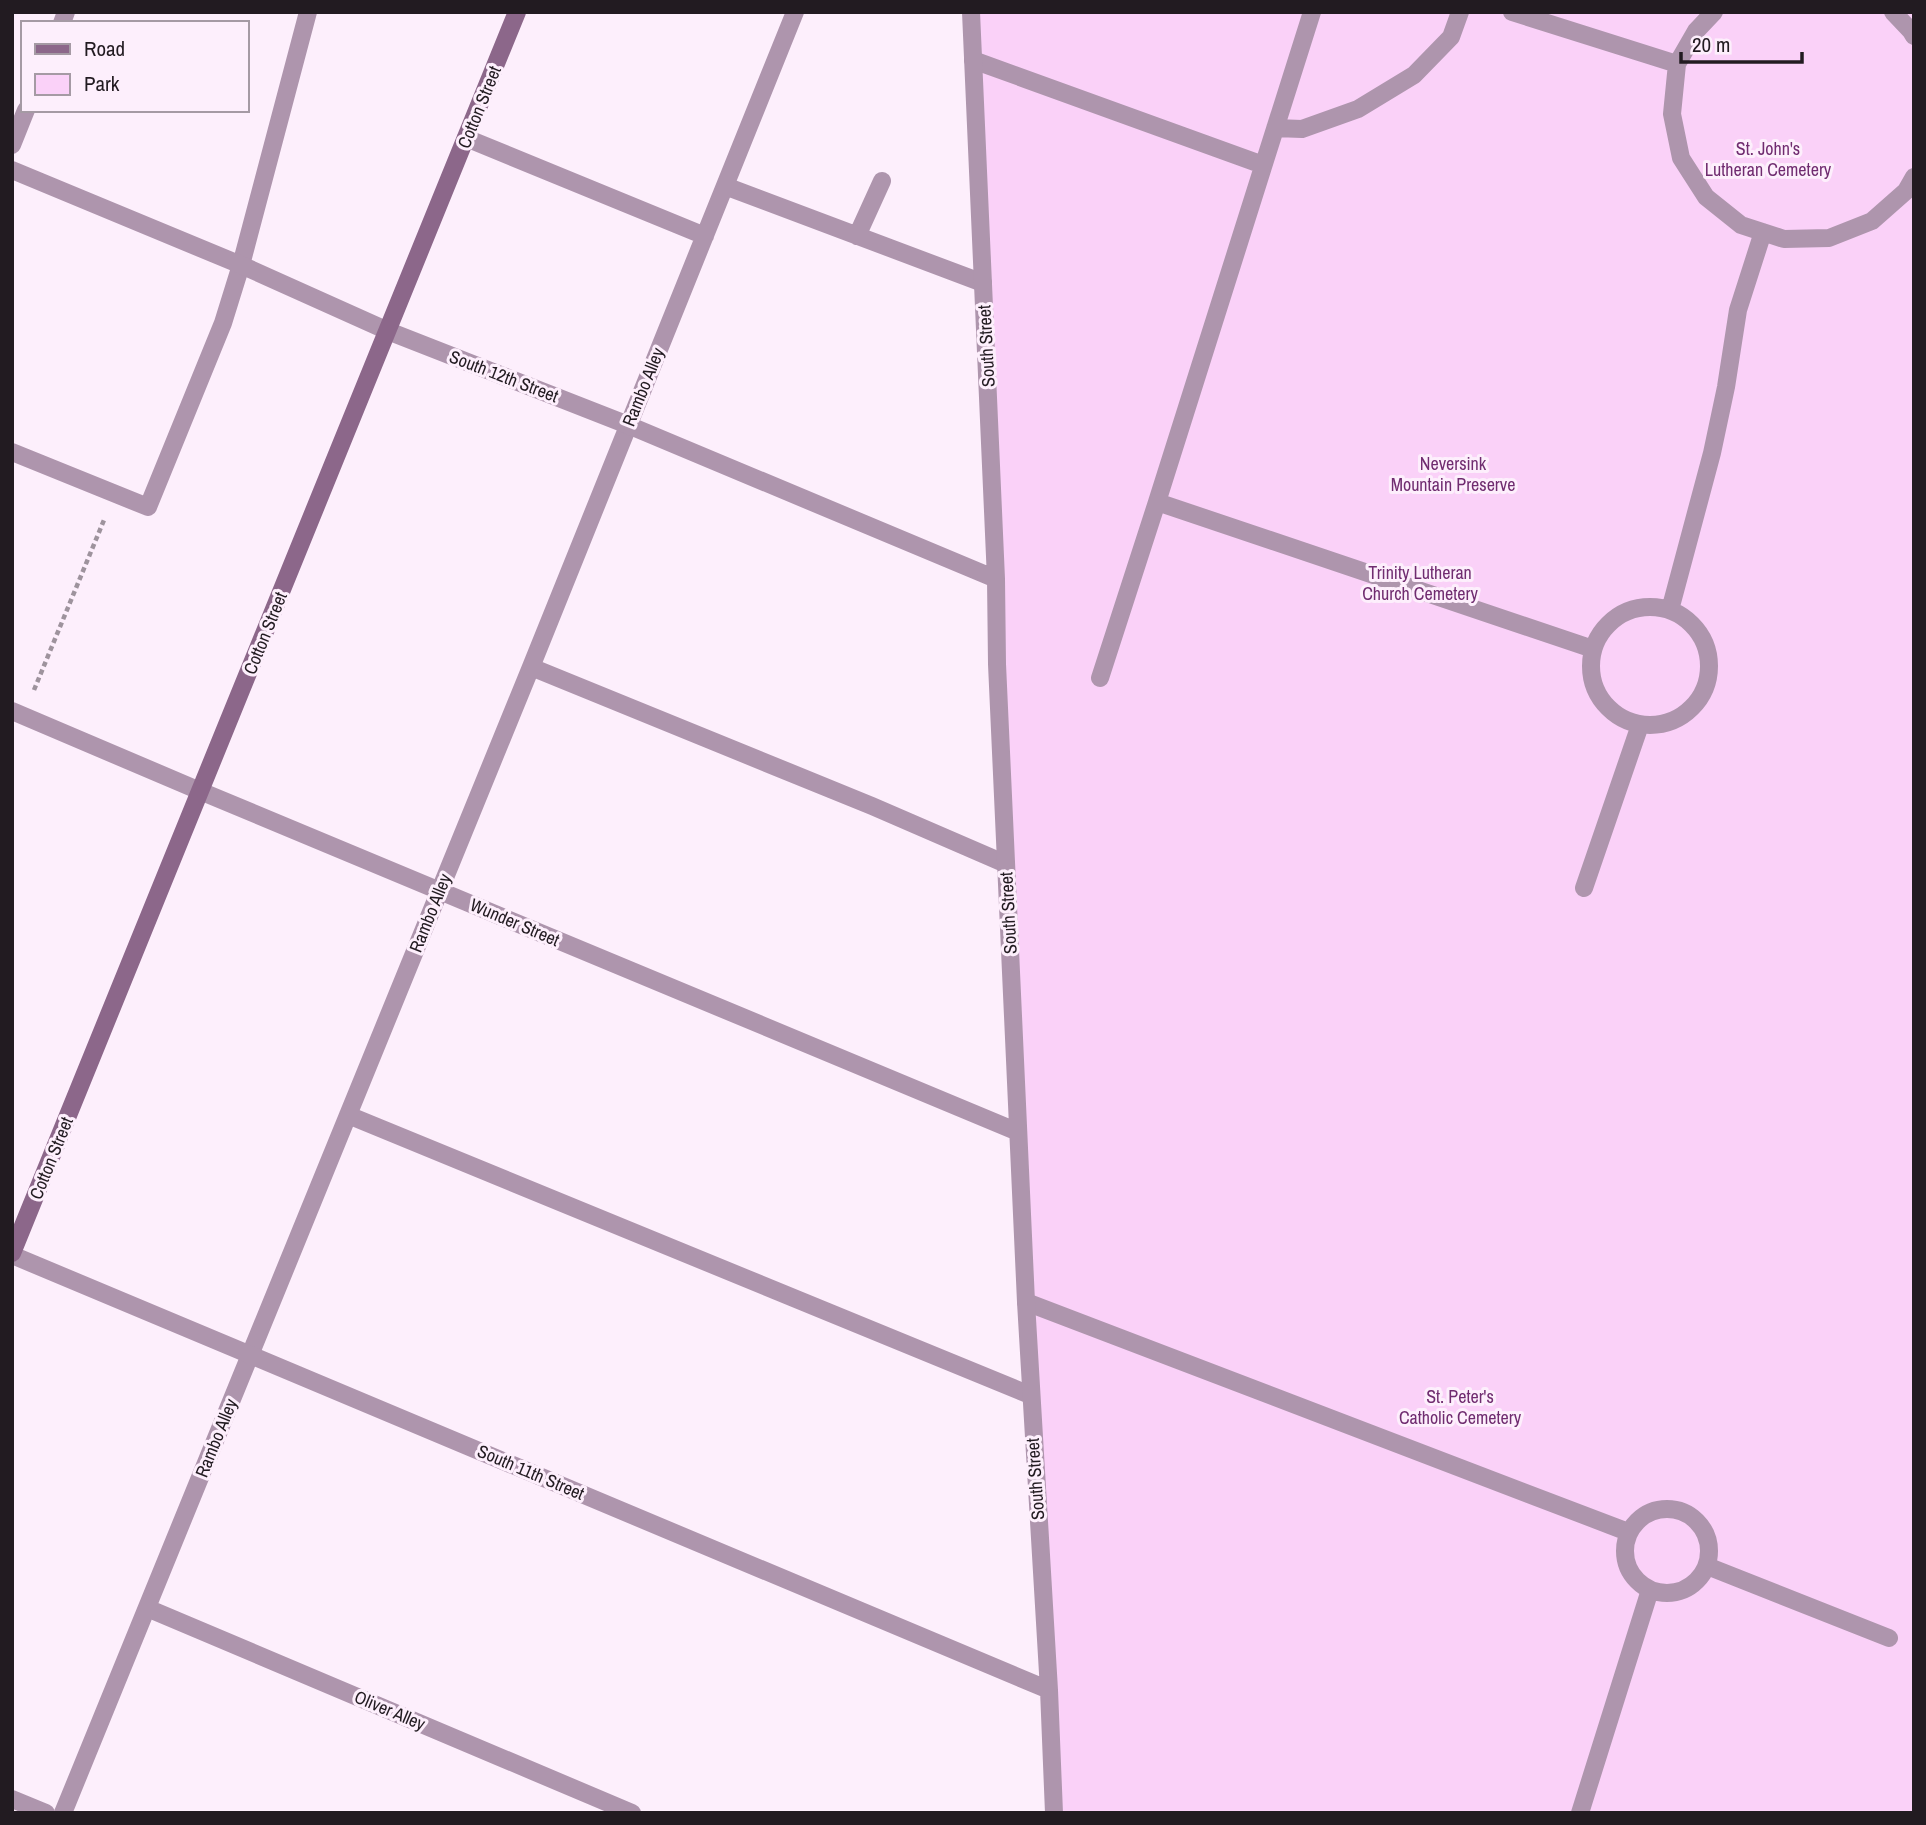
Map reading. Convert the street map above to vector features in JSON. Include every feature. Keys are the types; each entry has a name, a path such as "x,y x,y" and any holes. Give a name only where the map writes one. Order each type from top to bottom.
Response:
{"street":[{"path":"12,452 148,507 223,323 308,12"},
{"name":"Cotton Street","path":"12,1254 517,12"},
{"name":"Rambo Alley","path":"64,1813 795,12"},
{"name":"South Street","path":"971,12 1030,1395 1054,1813"},
{"path":"1100,678 1312,12"},
{"path":"1275,128 1303,129 1358,109 1414,75 1451,37 1460,12"},
{"path":"1512,12 1676,64"},
{"path":"1714,12 1696,31 1676,64 1672,114 1681,159 1706,197 1741,225 1784,239 1829,238 1872,221 1906,191 1914,177"},
{"path":"1893,12 1914,36"},
{"path":"973,60 1263,165"},
{"path":"12,145 25,112"},
{"path":"466,138 705,236"},
{"name":"South 12th Street","path":"12,170 241,265 388,331 628,425 996,579"},
{"path":"857,236 882,181"},
{"path":"725,186 983,283"},
{"path":"1670,610 1712,453 1738,310 1763,232"},
{"path":"1157,502 1593,649"},
{"path":"1651,607 1670,610 1686,620 1699,633 1707,651 1709,670 1705,688 1695,706 1679,719 1660,725 1640,725 1621,718 1605,706 1595,689 1591,669 1593,649 1602,632 1615,619 1632,610 1651,607"},
{"path":"531,667 872,806 1006,864"},
{"name":"Wunder Street","path":"18,713 200,792 1018,1132"},
{"path":"1584,888 1640,725"},
{"path":"348,1115 1030,1395"},
{"name":"South 11th Street","path":"12,1254 1049,1690"},
{"path":"1026,1302 1628,1532"},
{"path":"1663,1508 1690,1515 1701,1525 1708,1538 1710,1552 1707,1566 1700,1578 1677,1593 1663,1594 1650,1590 1638,1583 1625,1559 1628,1532 1649,1512 1663,1508"},
{"path":"1707,1566 1889,1638"},
{"path":"1580,1813 1650,1590"},
{"name":"Oliver Alley","path":"147,1608 632,1813"},
{"path":"12,1799 46,1813"}],"path":[{"path":"18,713 115,493"}],"green space":[{"name":"Neversink Mountain Preserve","path":"971,12 1914,12 1914,1813 1054,1813"}],"park label":[{"name":"St. John's Lutheran Cemetery","path":"1768,158"},
{"name":"Trinity Lutheran Church Cemetery","path":"1420,582"},
{"name":"St. Peter's Catholic Cemetery","path":"1460,1406"}]}
